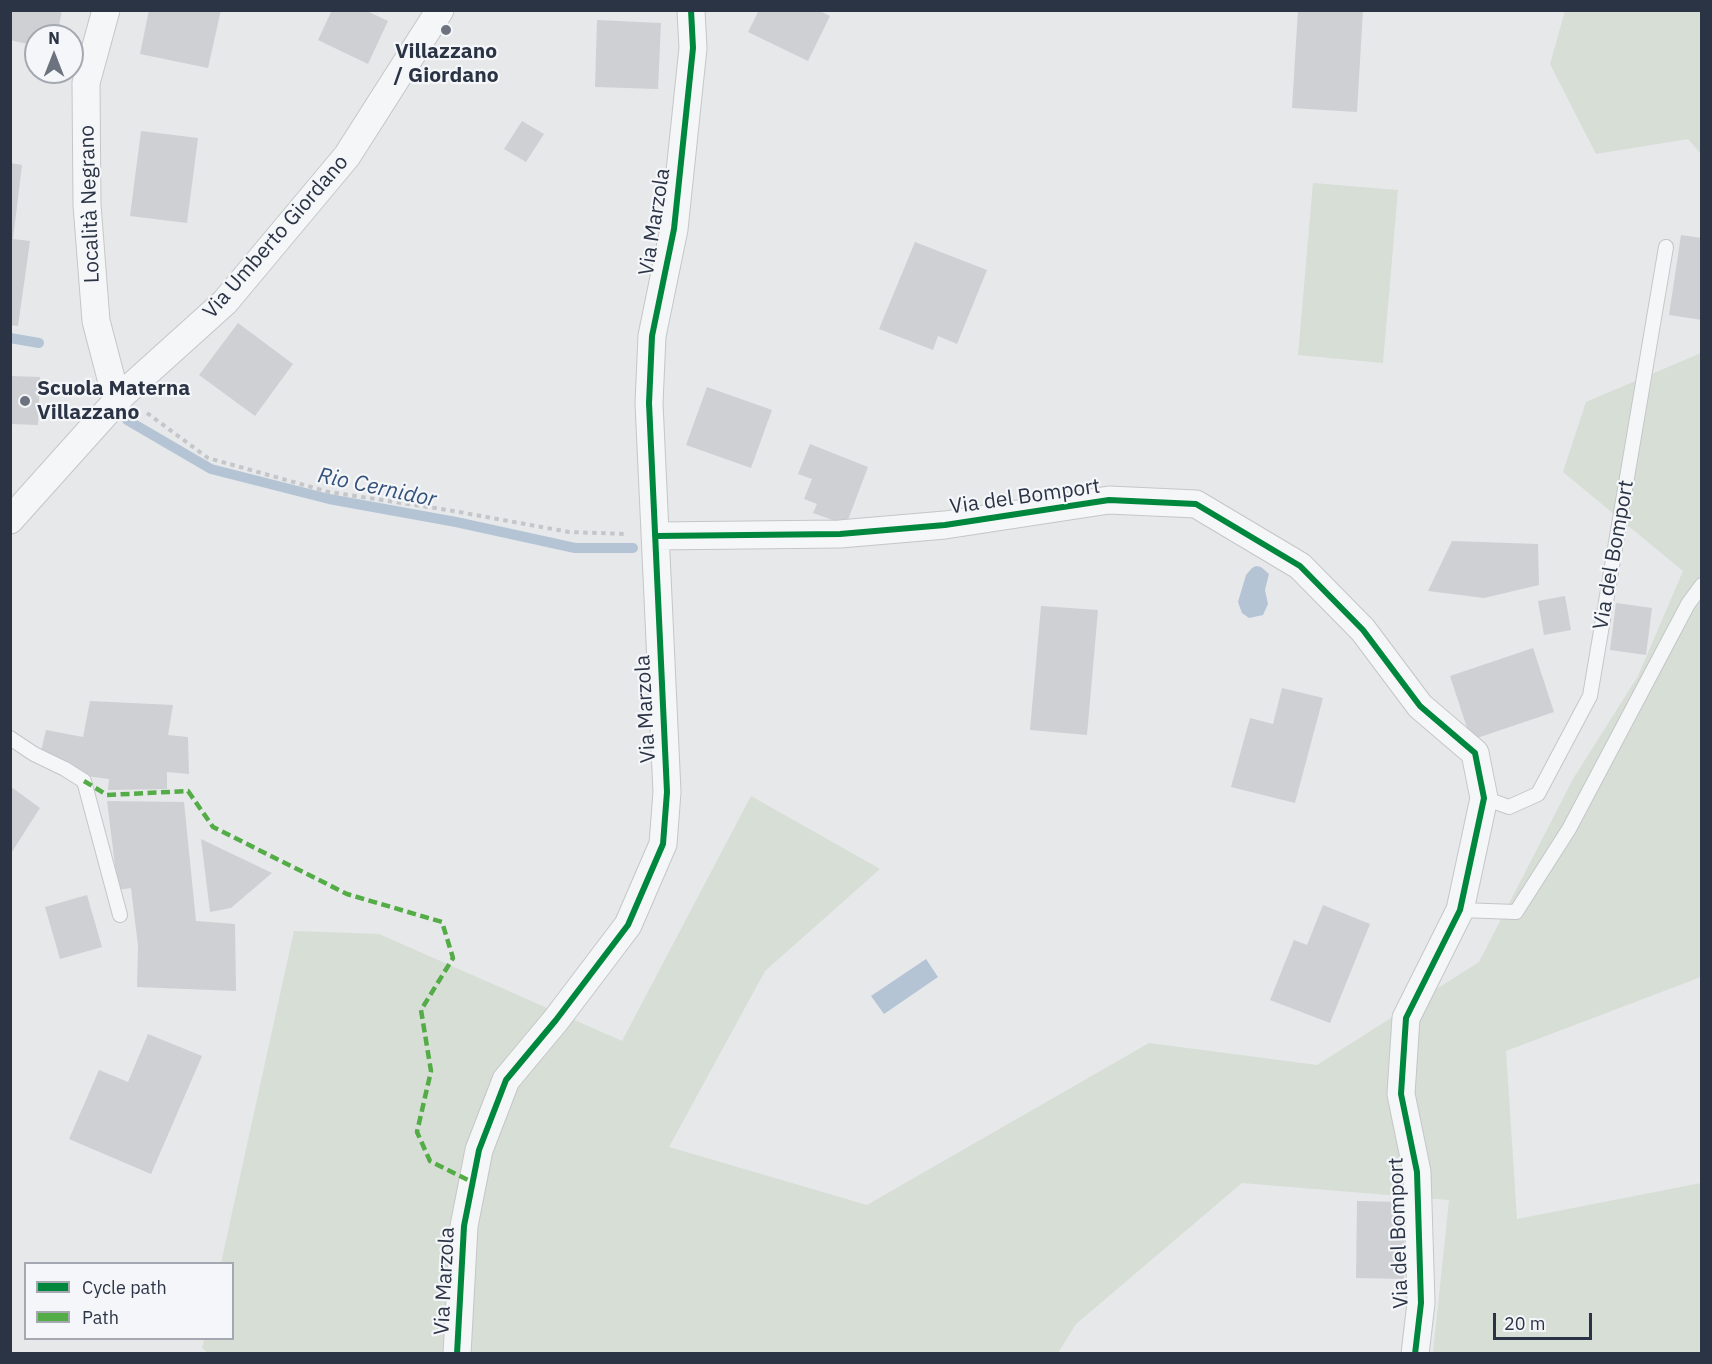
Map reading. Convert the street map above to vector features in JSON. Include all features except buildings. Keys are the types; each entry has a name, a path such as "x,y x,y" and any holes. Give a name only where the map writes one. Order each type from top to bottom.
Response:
{"street":[{"name":"Località Negrano","path":"106,10 86,83 87,205 96,321 112,382 123,394"},
{"name":"Via Umberto Giordano","path":"10,520 123,394 225,302 347,156 440,10"},
{"name":"Via Marzola","path":"458,1353 464,1226 479,1150 506,1080 628,925 663,844 667,792 648,403 652,336 674,229 693,48 692,10"},
{"name":"Via del Bomport","path":"655,536 852,533 945,525 1109,500 1196,504 1300,567 1363,630 1420,706 1475,753 1484,798 1460,910 1406,1018 1401,1094 1418,1172 1421,1303 1415,1353"}],"lane":[{"name":"Via del Bomport","path":"1484,798 1509,807 1538,794 1590,696 1666,247"},
{"path":"1460,910 1516,912 1569,829 1688,604 1701,585"},
{"path":"10,738 84,782 120,915"}],"path":[{"path":"123,394 208,458 329,492 448,510 569,532 655,536"}],"shaded area":[{"path":"1565,11 1701,11 1701,154 1688,139 1596,154 1550,64"},
{"path":"1313,183 1398,190 1383,363 1298,355"},
{"path":"1701,353 1701,977 1506,1051 1517,1219 1701,1183 1701,1353 1433,1353 1449,1200 1242,1183 1076,1324 1058,1353 209,1354 202,1348 204,1340 234,1340 234,1262 221,1262 294,931 379,934 622,1041 751,796 880,869 765,971 669,1147 867,1205 1149,1043 1317,1065 1479,962 1573,779 1638,676 1683,571 1563,472 1586,402"}],"water":[{"path":"1256,566 1269,574 1265,590 1268,604 1263,615 1249,618 1242,613 1238,602 1246,575"},
{"path":"926,959 938,977 884,1014 871,996"}],"waterway":[{"name":"Rio Cernidor","path":"10,338 39,343"},
{"name":"Rio Cernidor","path":"127,420 211,469 329,499 456,522 575,548 633,548"}],"marked path":[{"path":"84,781 107,795 188,791 213,827 347,894 442,922 453,958 421,1010 431,1071 417,1132 430,1161 472,1182"}],"cycle path":[{"path":"457,1354 464,1226 479,1150 506,1080 556,1020 628,925 663,844 667,792 649,403 652,336 674,229 693,48 691,10"},
{"path":"655,536 840,534 945,525 1109,500 1196,504 1300,566 1363,630 1420,706 1475,753 1484,798 1460,910 1406,1018 1401,1094 1417,1172 1421,1303 1415,1354"}],"place":[{"name":"Villazzano / Giordano","path":"446,30"},
{"name":"Scuola Materna Villazzano","path":"25,401"}]}
